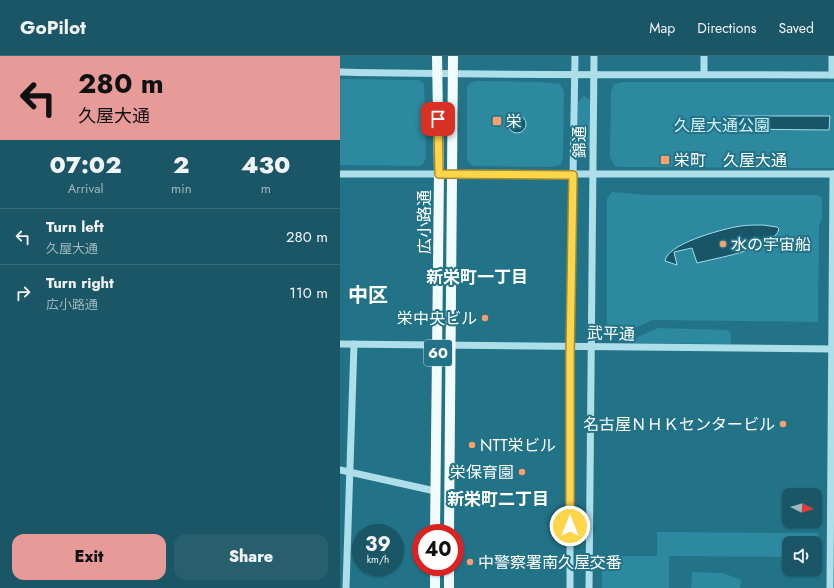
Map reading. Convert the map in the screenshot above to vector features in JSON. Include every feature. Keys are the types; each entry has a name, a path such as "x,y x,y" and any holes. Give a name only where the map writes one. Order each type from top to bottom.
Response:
{"main road":[{"name":"広小路通","path":"435,524 439,174 437,56"},
{"name":"広小路通","path":"449,524 453,56"},
{"path":"435,576 435,588"},
{"path":"449,576 449,588"}],"street":[{"name":"錦通","path":"570,588 570,346 575,56"},
{"name":"錦通","path":"589,588 590,346 594,175 594,56"},
{"path":"704,56 704,74"},
{"path":"340,72 453,75 574,73 833,74 832,56"},
{"name":"久屋大通","path":"340,174 833,174"},
{"path":"830,588 832,519 833,174"},
{"name":"武平通","path":"340,344 832,349"},
{"path":"340,586 346,588 354,344"},
{"path":"340,470 435,491"}],"green space":[{"path":"340,79 419,80 424,84 426,158 423,164 419,166 340,165"},
{"path":"477,81 539,82 560,84 564,91 563,158 560,165 551,167 474,166 470,164 467,159 467,87 470,83"},
{"name":"久屋大通公園","path":"625,82 834,82 834,168 615,166 610,157 611,91 614,84"},
{"path":"584,96 590,100 590,148 584,153 580,152 577,146 578,102"},
{"path":"612,192 646,195 817,195 822,198 822,217 819,225 818,322 652,320 618,336 607,336 607,199"},
{"path":"658,328 728,330 731,334 731,343 631,343 631,340"},
{"path":"657,532 818,533 818,536 782,536 782,557 669,556 669,588 602,588 602,556 657,556"},
{"path":"692,572 723,573 741,580 740,588 691,588"}],"shaded area":[{"path":"517,115 523,118 526,124 523,130 517,133 511,130 508,124 511,118"},
{"path":"731,116 830,116 829,130 731,129"},
{"path":"745,225 777,227 779,229 775,236 767,242 743,252 697,263 692,248 674,252 677,265 665,261 668,255 675,249 695,239 735,227"}],"place":[{"name":"栄","path":"497,121"},
{"name":"栄町","path":"665,160"},
{"name":"水の宇宙船","path":"723,244"},
{"name":"栄中央ビル","path":"485,318"},
{"name":"名古屋ＮＨＫセンタービル","path":"783,424"},
{"name":"NTT栄ビル","path":"472,445"},
{"name":"栄保育園","path":"522,472"},
{"name":"中警察署南久屋交番","path":"470,562"}],"district":[{"name":"新栄町一丁目","path":"477,277"},
{"name":"中区","path":"368,295"},
{"name":"新栄町二丁目","path":"498,499"}],"route":[{"path":"438,119 439,174 573,175 570,357 570,526"}]}
